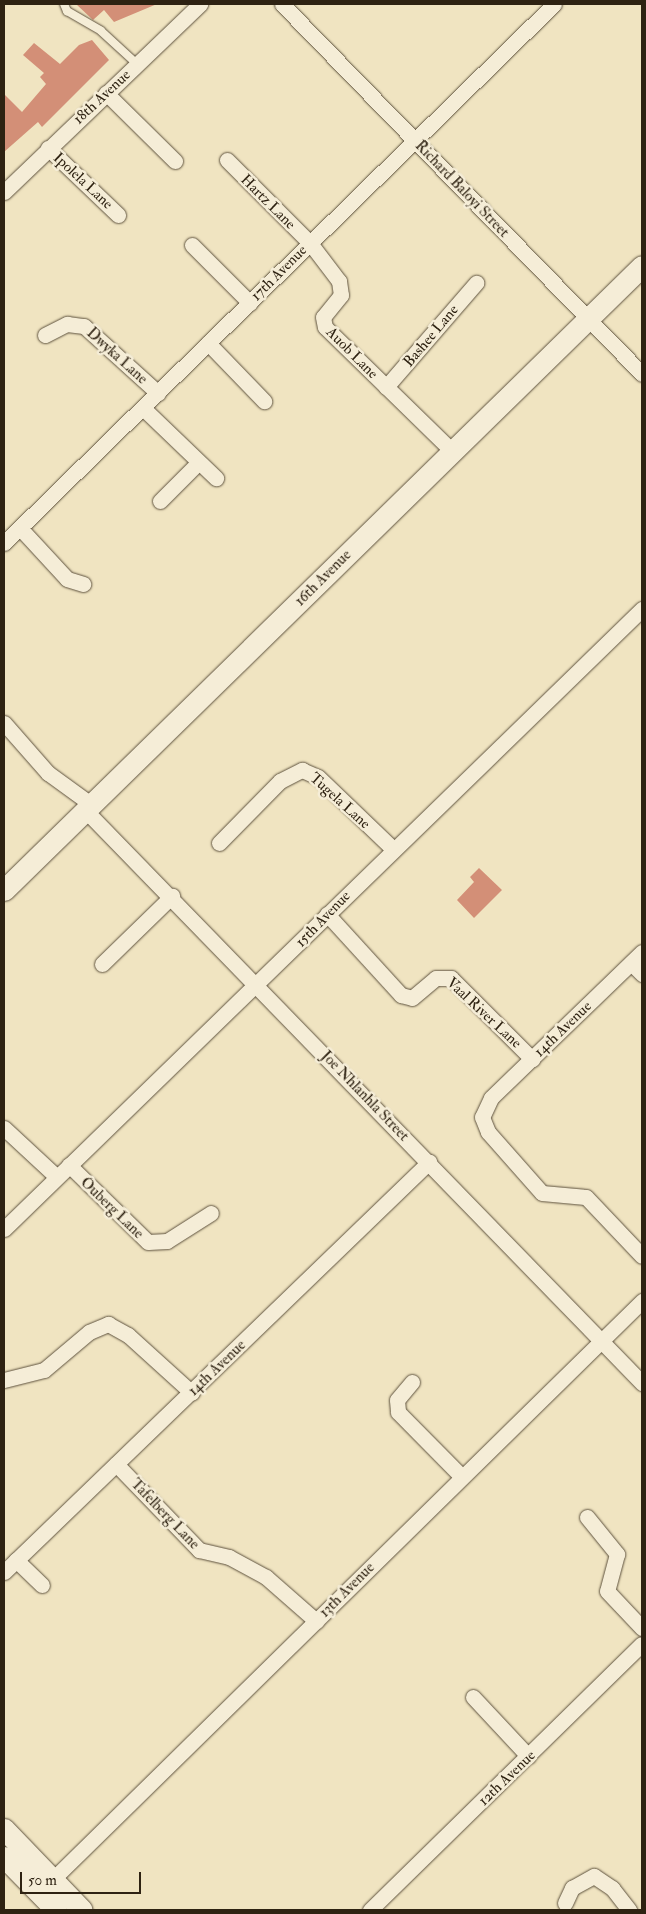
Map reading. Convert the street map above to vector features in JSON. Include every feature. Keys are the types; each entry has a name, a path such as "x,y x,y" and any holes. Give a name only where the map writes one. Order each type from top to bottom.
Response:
{"street":[{"name":"18th Avenue","path":"4,192 200,4"},
{"name":"Richard Baloyi Street","path":"282,4 642,374"},
{"name":"17th Avenue","path":"4,543 144,409 208,343 416,142 554,4"},
{"path":"106,93 175,161"},
{"name":"Ipolela Lane","path":"48,148 118,214"},
{"name":"Hartz Lane","path":"227,160 310,243"},
{"name":"Auob Lane","path":"310,243 341,287 323,323 452,451"},
{"path":"192,246 250,303"},
{"name":"16th Avenue","path":"4,890 642,266"},
{"name":"Bashee Lane","path":"386,387 476,283"},
{"name":"Dwyka Lane","path":"46,335 67,324 84,326 158,394"},
{"path":"208,343 264,401"},
{"path":"144,409 198,463 216,478"},
{"path":"160,501 198,463"},
{"path":"20,528 67,579 83,584"},
{"name":"15th Avenue","path":"4,1229 260,985 327,914 393,849 642,609"},
{"name":"Joe Nhlanhla Street","path":"4,722 48,773 89,808 642,1383"},
{"name":"Tugela Lane","path":"219,843 280,781 302,770 318,777 393,849"},
{"path":"102,964 172,896"},
{"name":"Vaal River Lane","path":"327,914 401,996 412,998 436,978 451,978 532,1059"},
{"name":"14th Avenue","path":"642,952 484,1107 485,1128 542,1193 586,1197 642,1256"},
{"path":"631,963 642,974"},
{"path":"4,1128 57,1177"},
{"name":"14th Avenue","path":"4,1572 192,1393 428,1162"},
{"name":"Ouberg Lane","path":"69,1166 148,1242 166,1241 210,1213"},
{"name":"13th Avenue","path":"52,1880 642,1301"},
{"path":"4,1380 44,1370 89,1332 108,1324 128,1335 192,1393"},
{"path":"412,1382 396,1400 398,1412 462,1477"},
{"name":"Tafelberg Lane","path":"116,1464 199,1550 239,1561 266,1577 316,1621"},
{"path":"587,1517 617,1554 607,1592 642,1628"},
{"path":"16,1560 42,1585"},
{"name":"12th Avenue","path":"370,1910 528,1756 640,1652"},
{"path":"473,1697 528,1756"},
{"path":"4,1829 82,1910"},
{"path":"4,1857 56,1910"},
{"path":"565,1903 572,1888 594,1876 612,1888 629,1910"}],"lane":[{"path":"64,4 67,11 102,31 137,64"}],"building":[{"path":"76,4 157,4 114,22 104,10 93,20"},
{"path":"92,40 109,60 42,127 38,122 4,152 4,94 22,112 46,84 40,77 44,73 23,55 34,43 60,64 79,45"},
{"path":"479,868 502,890 474,918 457,900 474,882 470,877"}]}
